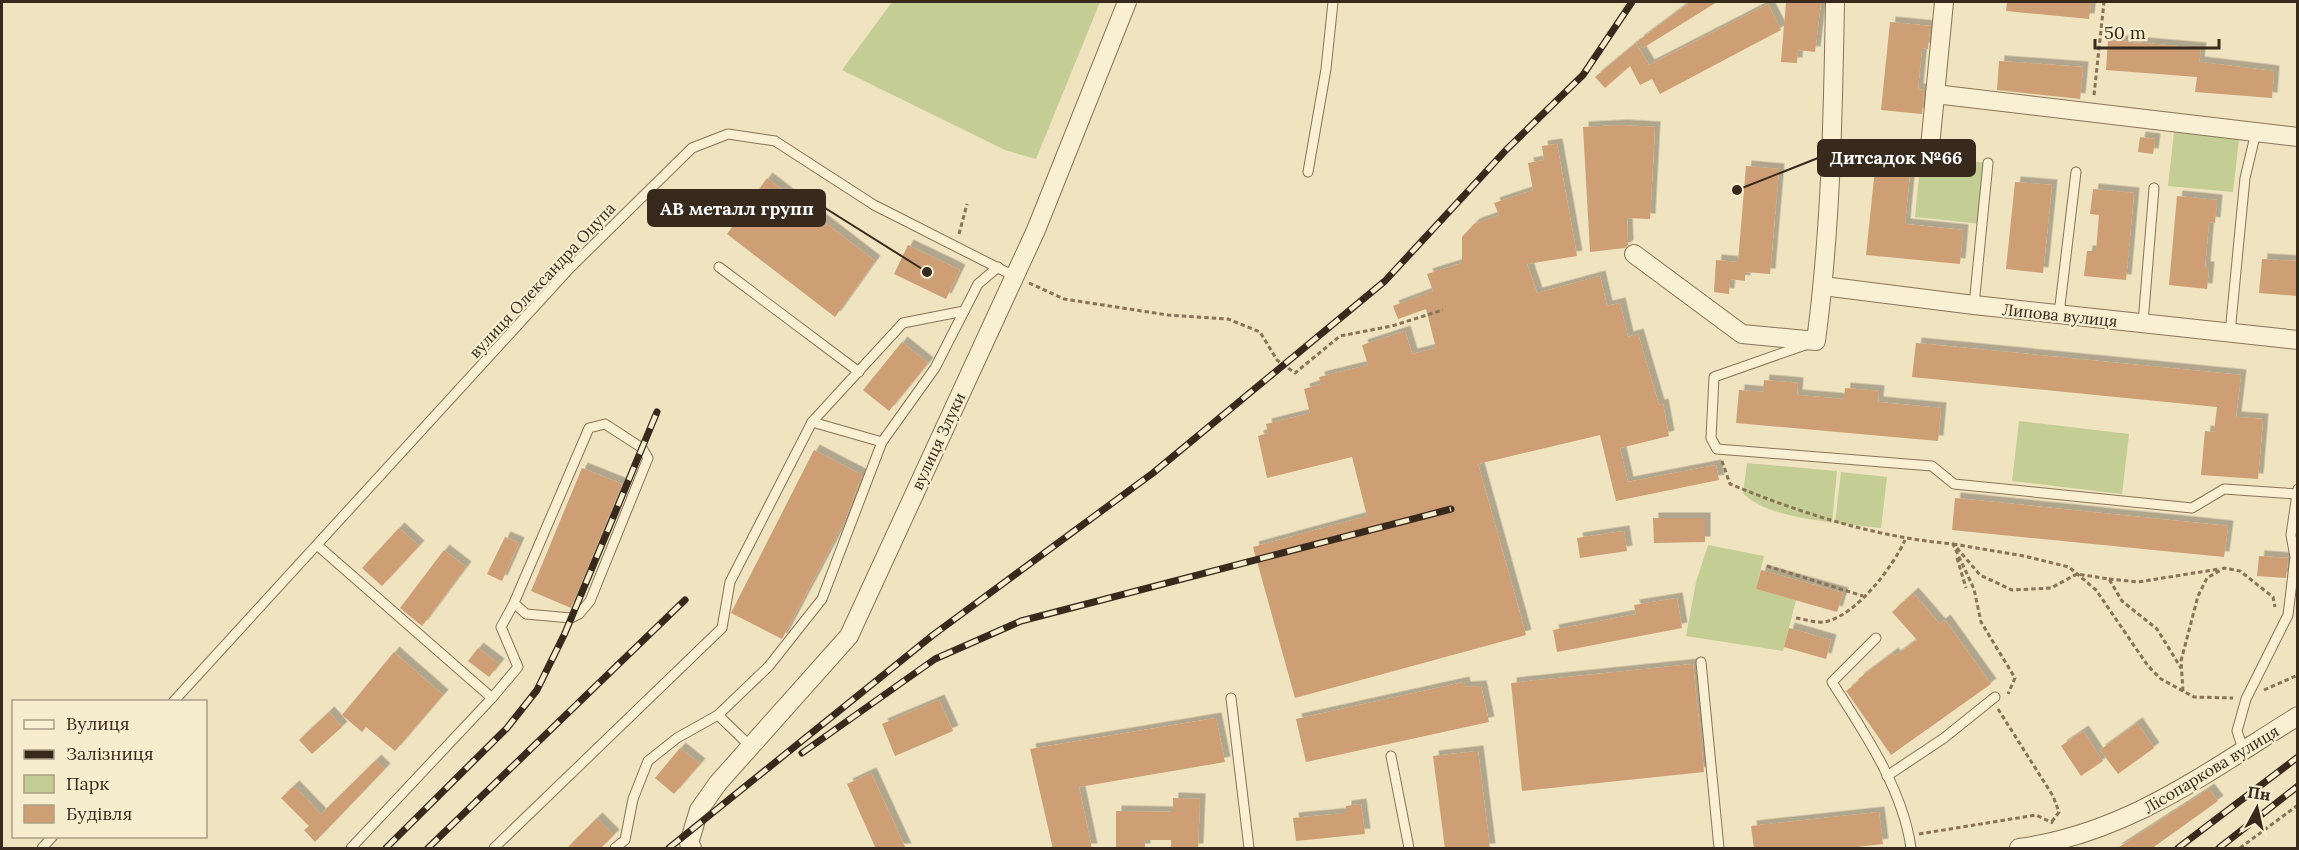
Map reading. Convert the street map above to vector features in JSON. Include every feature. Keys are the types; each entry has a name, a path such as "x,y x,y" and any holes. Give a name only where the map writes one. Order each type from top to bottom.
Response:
{"street":[{"name":"вулиця Злуки","path":"689,847 699,810 749,745 849,636 1006,271 1036,230 1127,2"},
{"path":"1634,254 1742,334 1816,341 1823,286 1832,149 1835,2"},
{"path":"1832,149 1929,157 1944,2"},
{"path":"1935,94 2298,137"},
{"name":"Липова вулиця","path":"1823,286 1974,305 2298,340"},
{"name":"Лісопаркова вулиця","path":"2019,849 2113,824 2163,800 2298,716"}],"lane":[{"path":"1308,172 1326,69 1333,2"},
{"path":"2230,333 2245,178 2256,132"},
{"name":"вулиця Олександра Оцупа","path":"175,700 570,268 692,148 728,134 775,141 874,205 1006,271"},
{"path":"1974,305 1989,163"},
{"path":"2060,314 2076,172"},
{"path":"2143,323 2154,188"},
{"path":"719,267 859,372"},
{"path":"615,849 625,840 633,799 648,761 677,738 718,715 770,666 822,599 882,442 935,368 978,284 1006,271"},
{"path":"494,849 722,628 730,582 812,422 903,324 964,311"},
{"path":"1816,341 1714,377 1711,438 1718,449 1932,466 1954,484 2192,508 2223,489 2297,494"},
{"path":"812,422 882,442"},
{"path":"351,849 492,698 518,667 501,627 514,603 590,428 606,424 642,448 648,458 590,600 579,614 571,618 526,614 514,603"},
{"path":"2243,749 2237,731 2246,699 2288,615 2296,558 2291,535 2298,489"},
{"path":"317,545 492,698"},
{"path":"1876,638 1832,682 1879,755 1910,836 1911,849"},
{"path":"1701,662 1719,849"},
{"path":"1231,698 1249,849"},
{"path":"1887,776 1998,700"},
{"path":"718,715 749,745"},
{"path":"1392,756 1409,849"}],"path":[{"path":"2092,114 2104,2"},
{"path":"956,247 967,204"},
{"path":"1038,287 1064,299 1168,315 1228,319 1260,332 1277,360 1294,373 1340,336 1392,326 1443,310"},
{"path":"1718,449 1731,484 1832,523 1905,540 1953,544 2024,556 2070,567 2096,590 2148,666 2161,679 2194,697 2246,699 2298,675"},
{"path":"1796,618 1822,622 1844,615 1895,562 1905,540"},
{"path":"1953,544 1980,575 2012,590 2051,588 2077,573 2138,582 2224,568 2240,572 2273,597 2280,631"},
{"path":"1953,544 1966,588"},
{"path":"1953,544 1974,589 1981,622 2015,678 2009,693 1998,700 2053,796 2059,812 2048,827 2048,843"},
{"path":"1767,566 1863,596"},
{"path":"2183,691 2181,661 2198,596 2207,578 2224,568"},
{"path":"2109,579 2122,601 2157,629 2181,669"},
{"path":"2240,849 2298,805"},
{"path":"1910,836 2036,815 2076,835"}],"green space":[{"path":"892,2 1100,2 1036,159 1005,150 842,70"},
{"path":"2174,132 2239,139 2233,192 2168,186"},
{"path":"1921,156 1988,163 1982,224 1915,217"},
{"path":"2019,421 2129,434 2122,494 2012,481"},
{"path":"1747,463 1837,471 1832,523 1785,514 1751,500 1743,493"},
{"path":"1841,472 1887,477 1881,528 1835,523"},
{"path":"1708,545 1764,556 1756,589 1796,600 1783,651 1686,636 1696,582"}],"building":[{"path":"1690,2 1717,2 1643,48 1638,41"},
{"path":"1786,2 1821,2 1815,52 1798,50 1797,63 1781,62"},
{"path":"2007,2 2091,2 2089,19 2006,11"},
{"path":"1768,4 1781,30 1660,94 1652,79 1640,85 1630,66 1605,88 1595,77 1636,43 1649,65"},
{"path":"1890,22 1930,26 1928,49 1922,48 1918,89 1924,90 1922,114 1881,110"},
{"path":"2108,40 2201,48 2199,62 2274,71 2272,98 2195,92 2197,77 2106,70"},
{"path":"1999,61 2083,67 2080,99 1997,90"},
{"path":"1622,125 1655,127 1650,219 1627,218 1628,245 1625,248 1590,252 1583,127"},
{"path":"2140,137 2155,139 2153,154 2138,152"},
{"path":"1557,144 1577,256 1527,264 1537,293 1600,276 1607,306 1620,303 1628,337 1638,334 1659,405 1663,404 1669,436 1620,448 1628,482 1716,465 1719,480 1616,501 1600,435 1478,464 1526,635 1295,698 1253,547 1367,516 1352,457 1267,478 1258,436 1268,433 1266,424 1310,413 1304,389 1321,384 1319,377 1368,365 1362,345 1405,331 1412,354 1436,348 1426,309 1398,319 1393,306 1433,291 1427,274 1462,263 1462,237 1474,224 1499,215 1494,203 1533,190 1528,163 1544,160 1542,146"},
{"path":"1746,166 1779,169 1770,274 1745,272 1745,281 1730,279 1729,294 1714,292 1716,260 1738,262"},
{"path":"1875,169 1910,172 1905,224 1963,230 1960,264 1866,255"},
{"path":"767,178 875,261 835,317 727,234"},
{"path":"2015,182 2052,185 2043,273 2006,269"},
{"path":"2093,189 2134,193 2126,280 2084,276 2087,251 2096,251 2099,215 2090,214"},
{"path":"2177,196 2217,200 2215,223 2209,222 2205,267 2209,267 2207,289 2169,285"},
{"path":"908,245 960,270 946,299 894,274"},
{"path":"2262,259 2298,261 2298,296 2259,293"},
{"path":"902,342 928,363 889,411 863,390"},
{"path":"1916,343 2241,375 2236,417 2263,419 2258,479 2201,475 2205,431 2214,432 2217,407 1912,377"},
{"path":"1764,380 1798,383 1797,395 1844,399 1845,388 1879,391 1878,402 1941,408 1938,441 1736,423 1739,390 1763,392"},
{"path":"814,450 862,475 845,520 782,639 731,613"},
{"path":"582,468 622,484 571,608 531,591"},
{"path":"1955,498 2228,526 2224,557 1952,530"},
{"path":"1653,518 1705,518 1705,542 1654,543"},
{"path":"399,528 419,546 382,586 362,568"},
{"path":"1624,531 1627,551 1580,558 1577,538"},
{"path":"505,537 519,543 502,581 487,574"},
{"path":"444,550 466,567 422,626 400,608"},
{"path":"2259,556 2288,558 2286,578 2257,576"},
{"path":"1761,570 1843,593 1837,612 1756,589"},
{"path":"1913,593 1940,624 1945,620 1991,684 1891,755 1846,691 1893,653 1895,656 1917,640 1892,612"},
{"path":"1677,598 1682,628 1557,652 1553,630 1636,614 1634,605"},
{"path":"1789,628 1831,640 1826,659 1784,647"},
{"path":"478,648 499,664 489,677 468,661"},
{"path":"394,652 443,695 395,751 366,727 362,732 342,715"},
{"path":"1693,664 1704,772 1522,791 1511,683"},
{"path":"1464,682 1465,687 1481,686 1489,722 1306,762 1296,719"},
{"path":"939,700 953,731 895,756 882,724"},
{"path":"329,712 342,727 312,754 299,740"},
{"path":"1216,718 1225,762 1079,787 1092,849 1053,849 1030,749"},
{"path":"2137,723 2154,748 2118,774 2100,750"},
{"path":"2083,731 2103,761 2081,776 2061,746"},
{"path":"680,748 700,764 674,794 655,778"},
{"path":"1478,751 1490,849 1445,849 1433,756"},
{"path":"376,760 385,769 315,842 304,830 309,826 281,798 294,786 321,814"},
{"path":"871,773 906,849 876,849 847,784"},
{"path":"2209,789 2218,801 2151,849 2116,849"},
{"path":"1173,798 1200,799 1198,849 1171,849 1171,840 1145,840 1145,849 1116,849 1116,811 1173,812"},
{"path":"1361,804 1365,834 1296,841 1293,818 1346,813 1346,806"},
{"path":"1879,812 1883,844 1840,849 1754,849 1751,826"},
{"path":"597,818 614,835 600,849 566,849"}],"railway":[{"path":"669,848 933,635 1153,473 1385,281 1506,150 1583,75 1632,2"},
{"path":"386,848 507,728 537,690 565,633 657,412"},
{"path":"802,753 935,659 1021,621 1451,509"},
{"path":"428,848 685,600"},
{"path":"2178,848 2298,757"},
{"path":"2219,848 2298,786"}],"place":[{"name":"Дитсадок №66","path":"1737,190"},
{"name":"АВ металл групп","path":"927,272"}]}
